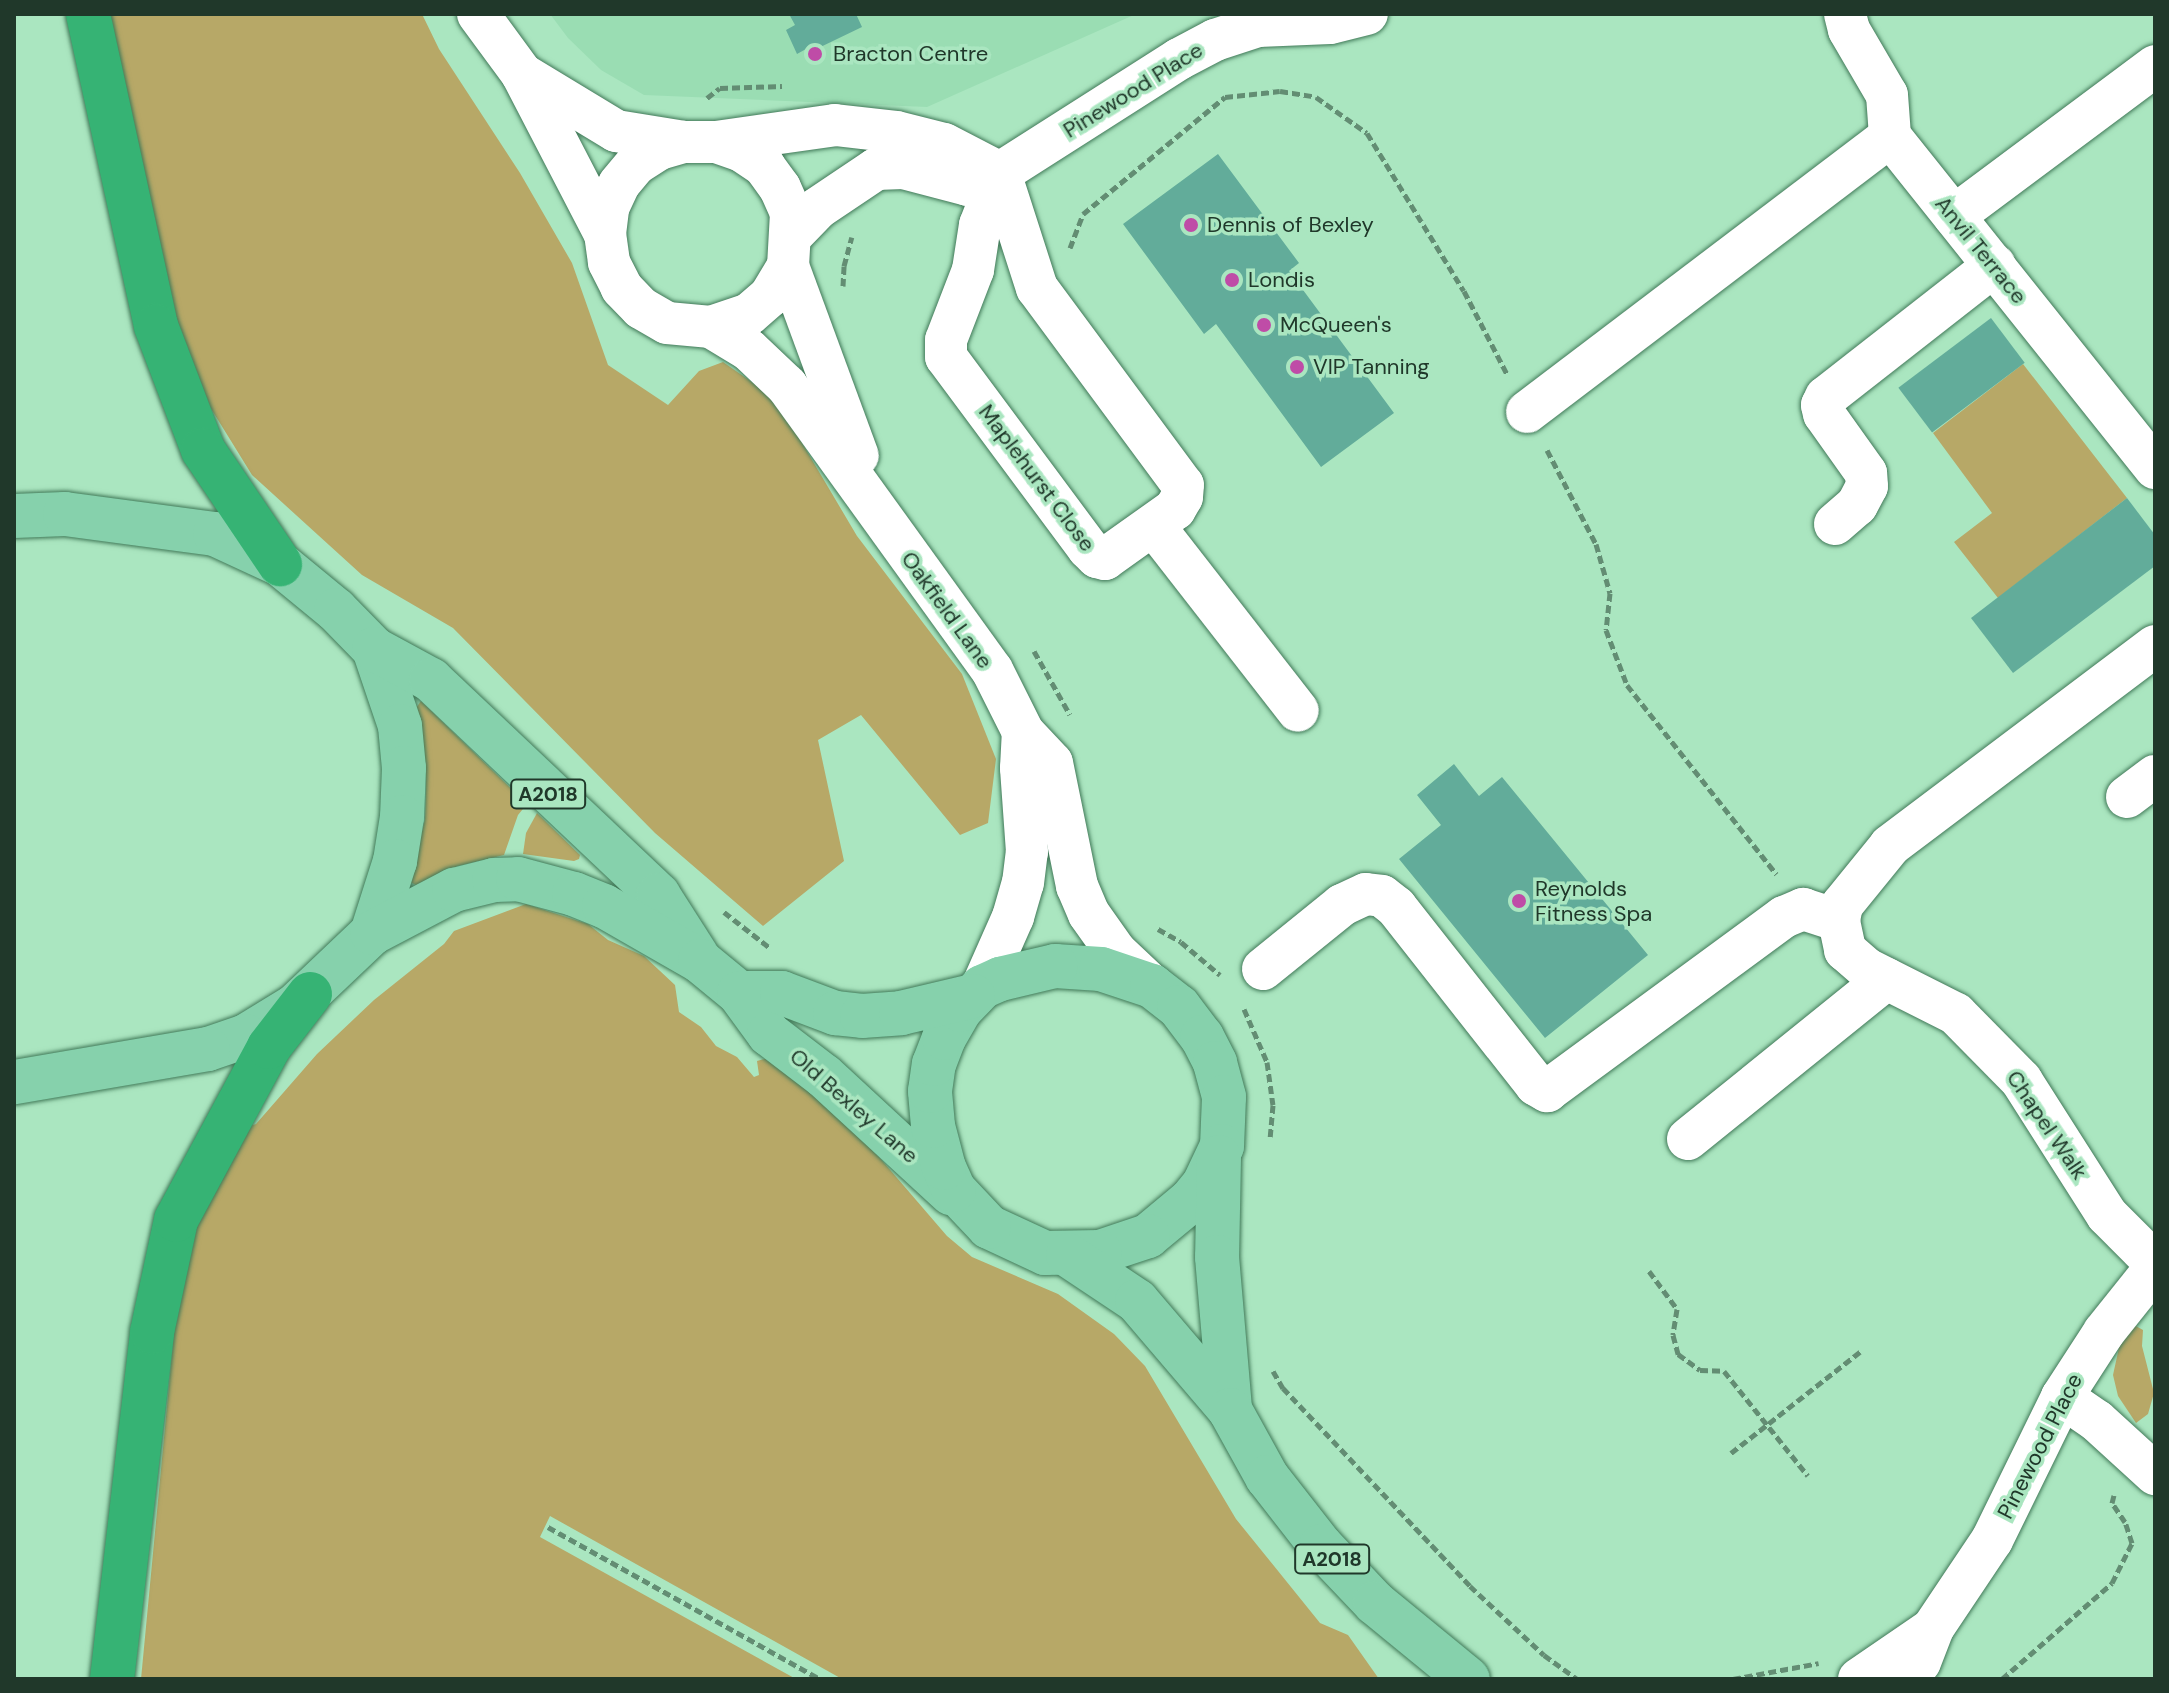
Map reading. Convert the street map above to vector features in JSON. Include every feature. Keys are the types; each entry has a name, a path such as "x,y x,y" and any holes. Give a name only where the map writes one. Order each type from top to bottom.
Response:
{"highway":[{"path":"88,14 156,326 203,450 280,564"},
{"path":"112,1679 152,1332 176,1220 269,1047 310,994"}],"main road":[{"path":"14,516 65,514 215,534 280,564 336,610 374,649 400,726 404,768 402,817 395,861 372,933 310,994 275,1020 227,1043 14,1082"},
{"name":"Old Bexley Lane","path":"374,649 431,680 658,895 700,961"},
{"name":"Old Bexley Lane","path":"372,933 454,890 511,878 587,899 700,961 739,993 769,1034 824,1076 974,1214"},
{"name":"A2018","path":"739,993 782,993 835,1013 862,1016 901,1013 978,991 1031,970 1082,966 1119,973 1152,986 1186,1014 1215,1063 1225,1110 1219,1154 1217,1257 1230,1410"},
{"name":"A2018","path":"978,991 954,1020 940,1046 934,1064 930,1104 944,1168 954,1190 974,1214 1000,1234 1029,1248 1068,1255 1119,1248 1166,1224 1204,1184 1219,1154"},
{"name":"A2018","path":"1068,1255 1137,1301 1230,1410 1267,1477 1321,1546 1375,1603 1468,1679"}],"street":[{"name":"Oakfield Lane","path":"478,14 522,74 605,234"},
{"name":"Pinewood Place","path":"790,251 818,208 876,169 903,168 968,185 1000,173 1179,59 1215,40 1258,26 1330,23 1367,14"},
{"path":"1527,412 1890,136 1887,95 1849,30 1845,14"},
{"path":"1954,216 2155,66"},
{"name":"Oakfield Lane","path":"522,74 616,131 742,151 764,166 786,200 790,251 822,366 857,450 864,491"},
{"path":"700,142 835,125 896,132 944,144 1000,173"},
{"name":"Anvil Terrace","path":"1890,136 2155,468"},
{"name":"Oakfield Lane","path":"700,142 659,149 628,174 608,208 605,234 609,262 622,288 641,308 667,323 711,327 749,314 770,296 790,251"},
{"name":"Maplehurst Close","path":"1000,173 1037,288 1183,485 1178,505 1110,557 1097,557 946,357 946,340 973,270 980,225 1000,173"},
{"path":"1835,524 1863,497 1867,486 1866,473 1824,414 1822,405 1826,397 1995,265"},
{"name":"Oakfield Lane","path":"711,327 749,350 787,386 992,670 1023,732 1052,763 1077,886 1089,914 1116,952 1152,986"},
{"path":"1154,526 1298,711"},
{"path":"1263,969 1342,905 1366,894 1382,896 1396,907 1536,1085 1547,1091 1784,917 1803,909 1840,913 1890,846 2155,646"},
{"name":"Oakfield Lane","path":"978,991 1013,917 1023,883 1027,852 1021,768 1023,732"},
{"name":"Chapel Walk","path":"1840,913 1845,950 1867,969 1956,1014 2021,1080 2107,1215 2155,1265"},
{"path":"1688,1139 1886,979"},
{"name":"Pinewood Place","path":"1907,1679 1920,1662 1933,1628 1992,1540 2062,1397 2113,1319 2155,1265"},
{"path":"2062,1397 2097,1421 2150,1469"},
{"name":"Pinewood Place","path":"1842,1670 1933,1628"}],"path":[{"path":"717,906 774,951"},
{"path":"1649,1271 1677,1309 1673,1335 1678,1354 1700,1370 1724,1371 1808,1476"},
{"path":"1731,1453 1860,1352"},
{"path":"2002,1679 2112,1583 2132,1543 2125,1522 2112,1503 2114,1492 2150,1469"},
{"path":"548,1527 820,1679"},
{"path":"1733,1679 1842,1670"}],"shaded area":[{"path":"107,14 422,14 439,49 520,173 572,263 608,365 668,405 699,371 723,362 776,399 857,536 962,674 996,759 988,823 960,835 861,715 818,740 844,861 763,926 655,833 453,628 362,575 252,475 202,394 166,304"},
{"name":"Bracton Centre","path":"550,14 1136,14 927,107 644,95 601,70 568,38"},
{"path":"2023,364 2127,498 1998,598 1954,542 1992,513 1933,433"},
{"path":"421,701 527,804 518,815 504,855 458,866 416,885 410,882 425,819 426,791 425,760 416,708"},
{"path":"537,813 580,855 579,859 574,861 523,854 526,833"},
{"path":"526,904 588,924 608,940 644,956 675,985 679,1012 701,1027 716,1046 737,1057 754,1077 759,1075 757,1061 768,1058 824,1104 879,1157 947,1236 972,1257 1058,1294 1114,1334 1145,1366 1236,1519 1320,1623 1348,1635 1379,1679 842,1679 550,1516 540,1537 796,1679 141,1679 184,1228 250,1126 256,1124 317,1054 374,1000 444,944 454,931"},
{"path":"2134,1325 2143,1330 2142,1346 2154,1393 2148,1414 2136,1423 2118,1396 2113,1375 2120,1343"}],"building":[{"path":"789,14 856,14 862,27 808,53 806,49 797,54 786,30 795,25"},
{"path":"1218,154 1299,263 1289,271 1394,413 1321,467 1216,324 1204,334 1123,224"},
{"path":"1991,318 2025,363 1932,433 1898,388"},
{"path":"2127,498 2155,535 2155,566 2013,673 1971,618"},
{"name":"Reynolds Fitness Spa","path":"1454,764 1479,796 1502,777 1648,955 1545,1038 1399,859 1441,825 1417,795"}],"place":[{"name":"Bracton Centre","path":"815,54"},
{"name":"Dennis of Bexley","path":"1191,225"},
{"name":"Londis","path":"1232,280"},
{"name":"McQueen's","path":"1264,325"},
{"name":"VIP Tanning","path":"1297,367"},
{"name":"Reynolds Fitness Spa","path":"1519,901"}]}
